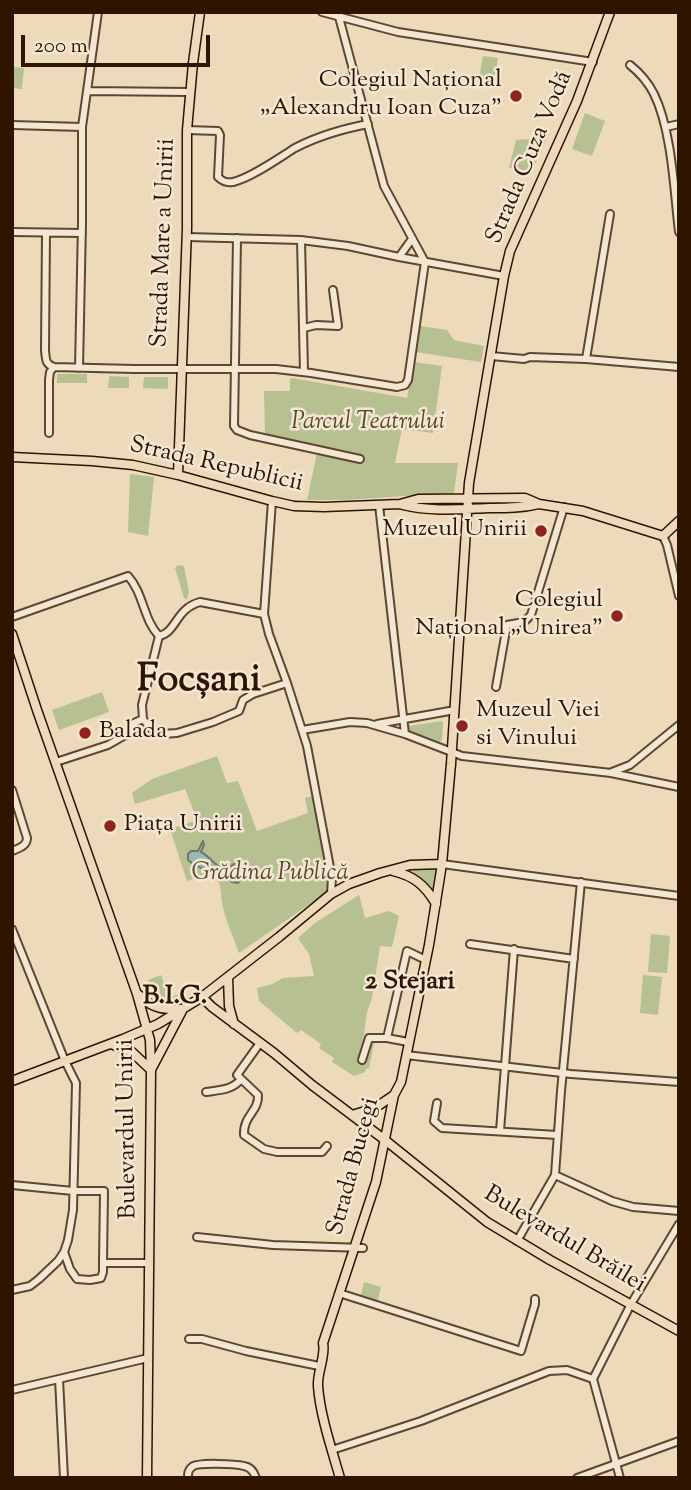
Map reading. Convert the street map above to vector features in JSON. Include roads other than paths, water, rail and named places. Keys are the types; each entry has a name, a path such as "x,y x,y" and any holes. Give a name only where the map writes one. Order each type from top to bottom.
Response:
{"main road":[{"name":"Strada Mare a Unirii","path":"178,475 187,237 187,130 194,47 200,12"},
{"name":"Strada Cuza Vodă","path":"442,864 452,753 469,483 504,276 516,236 559,144 593,62 610,12"},
{"name":"Strada Republicii","path":"12,456 133,465 272,501 310,507 400,504 418,499 526,498 539,504 564,507 663,536"},
{"name":"Strada Republicii","path":"400,504 419,509 468,509 539,504"},
{"path":"663,536 679,521"},
{"name":"Bulevardul Unirii","path":"12,634 137,994 150,1040 148,1478"},
{"path":"12,1081 148,1029 184,1009 331,894 349,884 390,870 421,864 442,864"},
{"name":"Strada Bucegi","path":"340,1478 319,1396 319,1366 323,1343 339,1293 358,1248 376,1182 394,1095 401,1082 442,864"},
{"path":"390,870 416,879 436,904"},
{"path":"228,977 229,1006 234,1024"},
{"path":"137,994 153,1006 184,1009"},
{"name":"Bulevardul Brăilei","path":"202,997 487,1222 679,1331"},
{"path":"110,1044 132,1052 151,1070 184,1009"},
{"path":"352,1115 374,1108 394,1095"}],"street":[{"path":"79,368 82,127 98,12"},
{"path":"322,12 398,32 593,62"},
{"path":"46,233 45,350 48,365 79,368 276,369 397,387 405,385 416,335 425,262 384,186 339,17"},
{"path":"629,65 645,78 666,127 679,232"},
{"path":"87,91 190,92"},
{"path":"187,130 218,131 218,177 229,183 248,176 310,141 368,124"},
{"path":"666,127 679,124"},
{"path":"12,125 82,127"},
{"path":"586,359 610,214"},
{"path":"15,232 82,233"},
{"path":"187,237 301,240 348,246 504,276"},
{"path":"237,238 234,426 250,435 360,459"},
{"path":"399,257 412,239"},
{"path":"301,240 304,372"},
{"path":"303,328 338,326 333,290"},
{"path":"491,356 586,359 679,367"},
{"path":"48,433 50,372 54,366"},
{"path":"272,501 264,614 302,730 332,878 331,894"},
{"path":"379,505 405,734"},
{"path":"496,687 507,625 524,622 531,615 564,507"},
{"path":"663,536 679,596"},
{"path":"12,617 128,576 138,590 153,629 159,636"},
{"path":"159,636 168,633 183,611 200,602 264,614"},
{"path":"159,636 142,705 144,719 151,729 161,734 177,733 213,722 239,711 243,700 253,694 287,683"},
{"path":"375,724 455,710"},
{"path":"56,762 108,745 134,730 134,723 144,719"},
{"path":"302,730 350,722 375,724 462,757 611,773 679,787"},
{"path":"611,773 630,765 679,725"},
{"path":"12,790 27,835 23,846 12,850"},
{"path":"442,864 679,896"},
{"path":"517,1241 555,1175 581,882"},
{"path":"12,929 76,1083 73,1210 68,1240 58,1261 30,1286 12,1290"},
{"path":"470,944 574,958"},
{"path":"500,1131 514,949"},
{"path":"387,1038 407,951 426,960"},
{"path":"362,1060 369,1038 408,1042"},
{"path":"260,1043 237,1075 258,1095 258,1102 244,1126 244,1135 264,1149 277,1152 322,1152 327,1146"},
{"path":"405,1055 563,1074 679,1082"},
{"path":"206,1092 227,1089 242,1079"},
{"path":"437,1102 434,1121 438,1126 557,1135"},
{"path":"555,1175 612,1201 633,1207 679,1211"},
{"path":"12,1185 104,1191 101,1278 77,1279 64,1252"},
{"path":"620,1478 593,1379 631,1304 679,1224"},
{"path":"197,1237 244,1243 358,1248"},
{"path":"103,1263 149,1263"},
{"path":"339,1293 521,1351 535,1299"},
{"path":"189,1339 202,1339 319,1366"},
{"path":"12,1390 148,1358"},
{"path":"332,1450 421,1421 549,1371 567,1370 593,1379"},
{"path":"59,1379 64,1478"},
{"path":"578,1478 679,1441"},
{"path":"188,1478 188,1471 192,1466 200,1464 245,1466 252,1470 256,1478"}],"water":[{"path":"203,841 201,852 221,868 225,869 235,863 240,865 243,872 238,883 232,882 229,877 223,879 188,860 188,854 198,851"}],"place":[{"name":"Colegiul Național „Alexandru Ioan Cuza\"","path":"516,96"},
{"name":"Muzeul Unirii","path":"541,531"},
{"name":"Colegiul Național „Unirea\"","path":"617,616"},
{"name":"Muzeul Viei si Vinului","path":"462,726"},
{"name":"Balada","path":"85,733"},
{"name":"Piața Unirii","path":"110,826"}],"district":[{"name":"Focșani","path":"199,684"},
{"name":"2 Stejari","path":"410,984"},
{"name":"B.I.G.","path":"175,999"}],"park label":[{"name":"Parcul Teatrului","path":"368,424"},
{"name":"Grădina Publică","path":"270,875"}]}
